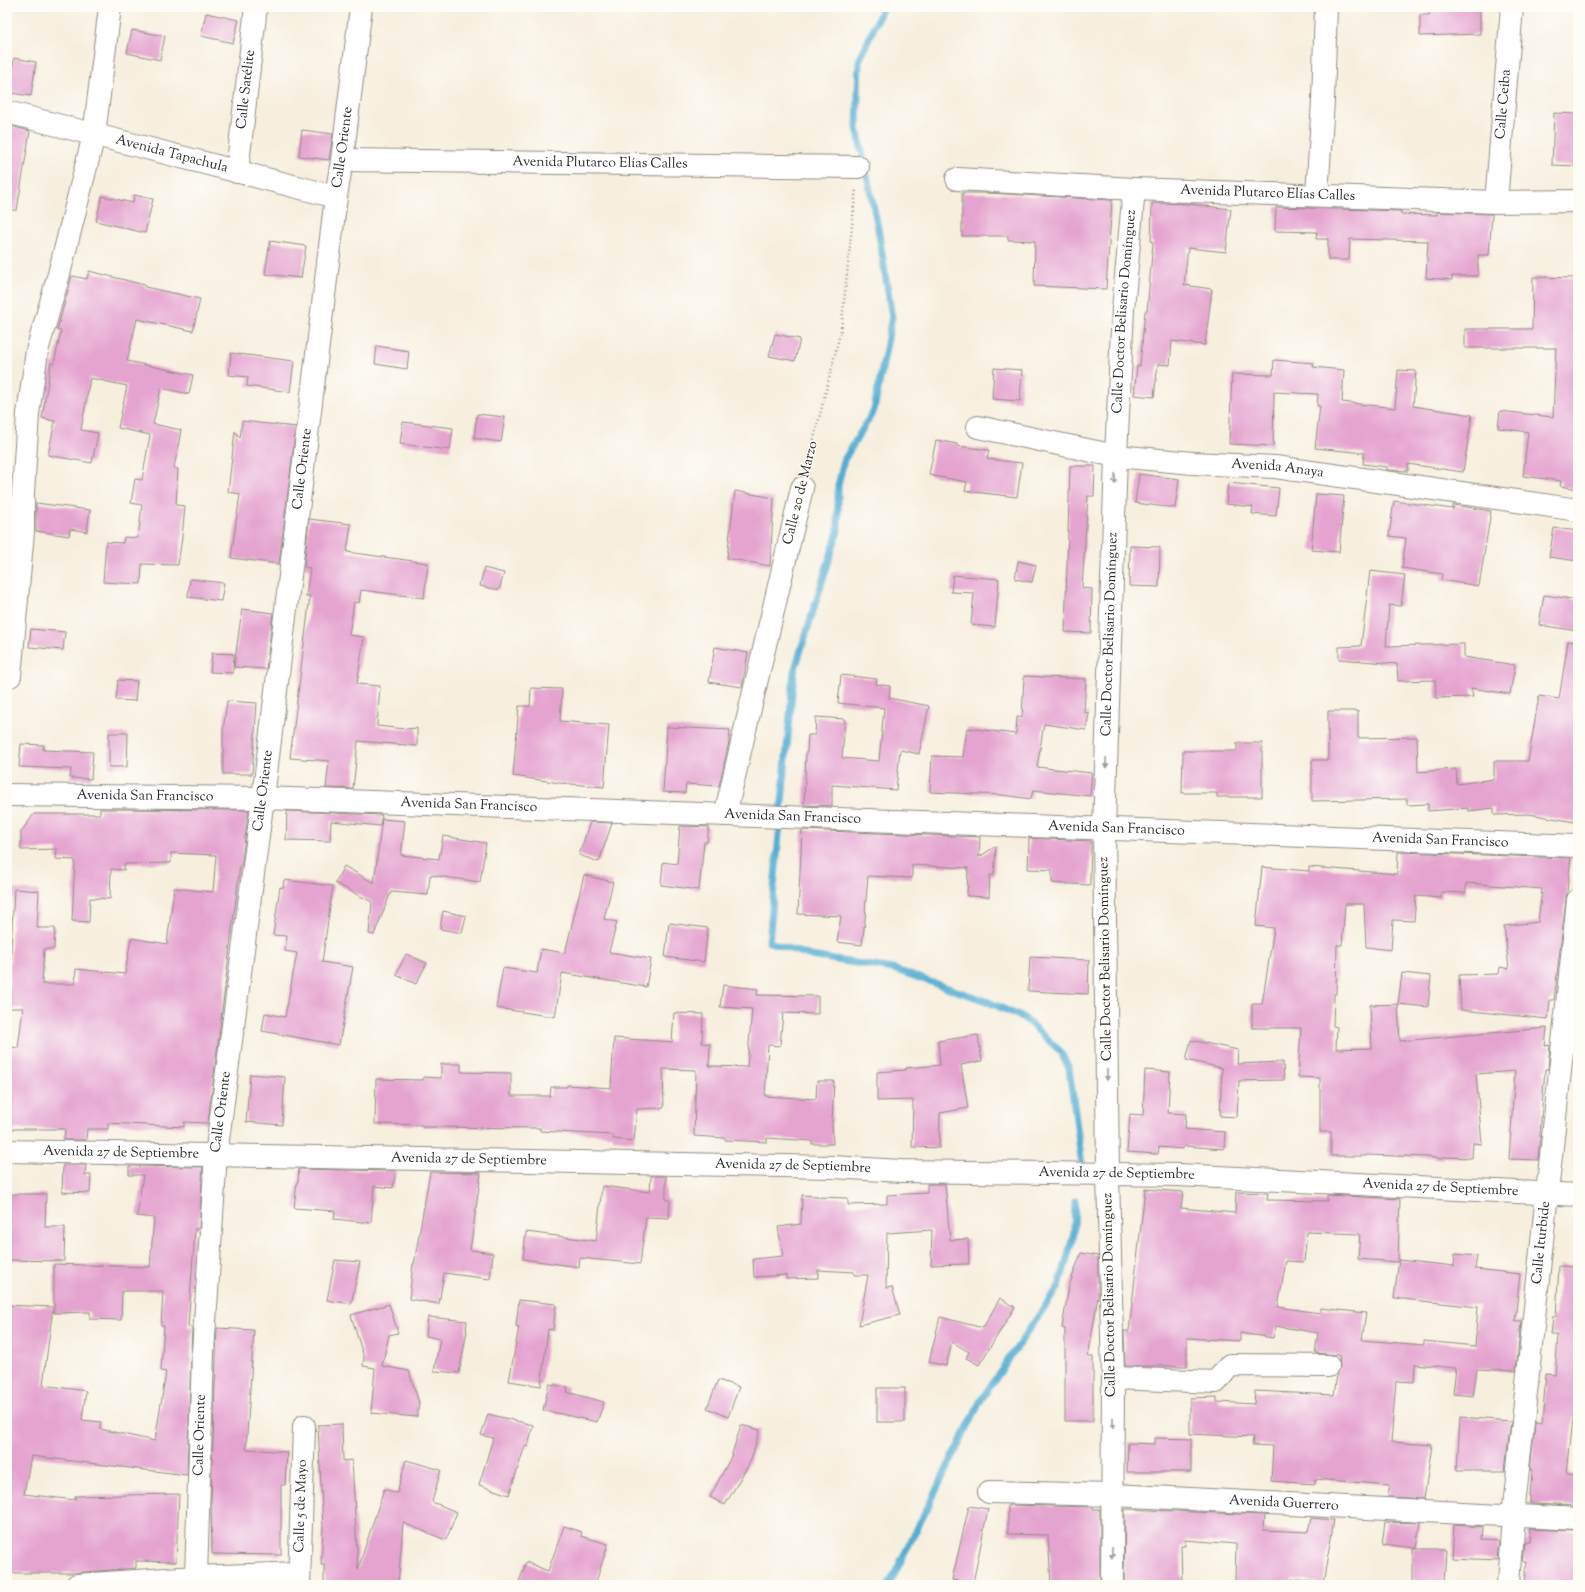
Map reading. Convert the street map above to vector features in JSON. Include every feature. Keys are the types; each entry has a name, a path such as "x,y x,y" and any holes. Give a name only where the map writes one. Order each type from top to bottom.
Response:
{"street":[{"path":"10,676 24,532 23,493 28,414 38,352 94,135 110,7"},
{"name":"Calle Satélite","path":"237,172 256,7"},
{"name":"Calle Oriente","path":"196,1577 202,1352 216,1155 263,798 336,198 361,7"},
{"path":"1317,195 1323,101 1326,7"},
{"name":"Calle Ceiba","path":"1496,202 1512,7"},
{"name":"Avenida Tapachula","path":"7,112 336,198"},
{"name":"Avenida Plutarco Elías Calles","path":"342,160 858,167"},
{"name":"Avenida Plutarco Elías Calles","path":"957,179 1134,189 1496,202 1578,201"},
{"name":"Calle Doctor Belisario Domínguez","path":"1112,1585 1113,1378 1108,1174 1104,829 1116,456 1123,309 1134,189"},
{"name":"Avenida Anaya","path":"978,427 1116,456 1193,463 1275,467 1420,486 1578,510"},
{"name":"Calle 20 de Marzo","path":"725,815 802,488"},
{"name":"Avenida San Francisco","path":"7,800 263,798 725,815 795,819 1578,846"},
{"name":"Calle Iturbide","path":"1508,1585 1513,1516 1578,900"},
{"name":"Avenida 27 de Septiembre","path":"7,1151 825,1167 901,1171 1192,1176 1578,1195"},
{"path":"1113,1378 1216,1382 1230,1365 1328,1366"},
{"name":"Calle 5 de Mayo","path":"298,1579 304,1426"},
{"name":"Avenida Guerrero","path":"989,1492 1112,1495 1578,1519"},
{"path":"76,1585 196,1577 298,1579"}],"path":[{"name":"Calle 20 de Marzo","path":"802,488 841,330 858,167"}],"building":[{"path":"1429,7 1480,7 1480,34 1420,36 1420,15 1429,15"},
{"path":"206,13 239,20 233,43 201,36"},
{"path":"132,30 165,36 160,60 127,53"},
{"path":"14,58 36,62 31,96 9,93"},
{"path":"1554,113 1578,114 1578,166 1552,165"},
{"path":"7,125 30,131 17,210 7,210"},
{"path":"302,130 333,134 329,160 299,156"},
{"path":"962,193 988,193 1112,200 1106,289 1034,286 1035,241 1008,240 1008,236 962,236"},
{"path":"134,195 153,199 145,233 96,221 102,196 133,203"},
{"path":"1152,203 1188,204 1231,209 1226,252 1188,248 1184,285 1212,289 1205,345 1172,341 1170,365 1158,364 1154,397 1134,395 1137,366 1140,366 1145,311 1147,311 1153,242 1151,242"},
{"path":"1276,207 1401,211 1401,214 1437,215 1437,212 1492,214 1489,255 1478,255 1478,276 1452,276 1452,280 1426,278 1428,241 1350,239 1349,260 1328,260 1328,239 1316,239 1317,232 1275,231"},
{"path":"270,241 306,246 301,278 265,274"},
{"path":"89,271 145,285 145,287 200,299 193,331 137,319 127,361 193,375 189,394 161,388 153,424 181,430 174,468 178,469 176,505 185,506 178,565 142,564 141,584 103,582 106,542 123,543 124,537 138,538 142,505 131,503 135,479 142,480 150,435 118,428 127,386 90,378 81,430 98,433 92,463 48,455 55,421 42,418 51,363 54,364 61,331 57,330 72,276 87,279"},
{"path":"1533,277 1578,278 1578,489 1560,486 1561,481 1523,476 1528,432 1498,428 1500,411 1553,417 1556,348 1465,348 1465,329 1532,329"},
{"path":"775,334 800,339 795,361 769,356"},
{"path":"377,346 409,351 407,369 375,364"},
{"path":"231,353 294,361 290,392 247,386 248,377 229,375"},
{"path":"1274,360 1314,363 1313,367 1344,370 1342,402 1395,408 1398,370 1416,371 1413,406 1472,415 1463,472 1408,464 1408,471 1387,470 1387,467 1363,464 1364,453 1315,448 1320,406 1317,406 1318,394 1274,392 1273,446 1229,444 1232,374 1273,375"},
{"path":"994,368 1022,370 1020,401 992,399"},
{"path":"477,414 505,417 501,442 474,438"},
{"path":"242,421 296,427 279,564 231,558 240,494 228,492 235,431 240,438"},
{"path":"403,422 453,428 450,450 400,444"},
{"path":"936,440 957,444 957,446 989,450 987,459 1022,463 1017,497 965,491 967,482 929,475"},
{"path":"1070,466 1095,466 1094,496 1088,496 1082,588 1092,589 1091,633 1065,632"},
{"path":"1139,474 1179,479 1175,508 1135,503"},
{"path":"1228,483 1279,488 1276,516 1252,514 1253,507 1226,504"},
{"path":"735,491 774,498 770,566 727,558"},
{"path":"1316,494 1344,496 1339,552 1311,550"},
{"path":"7,499 10,499 10,527 7,527"},
{"path":"1394,501 1453,509 1453,505 1491,511 1479,586 1441,580 1442,574 1402,568 1406,538 1389,536"},
{"path":"36,503 90,510 87,532 70,529 69,536 36,531"},
{"path":"309,519 351,524 347,552 428,563 424,598 361,590 359,603 354,602 349,635 364,637 357,684 380,686 377,726 405,729 417,728 417,746 358,741 353,789 326,788 329,761 290,758 310,596 306,596 310,568 304,567"},
{"path":"1554,528 1578,531 1578,561 1549,557"},
{"path":"1130,546 1160,547 1159,587 1129,586"},
{"path":"1018,561 1036,565 1032,582 1015,579"},
{"path":"484,568 504,573 499,590 480,586"},
{"path":"1370,571 1405,575 1401,606 1389,605 1386,646 1464,644 1464,657 1515,665 1510,694 1471,688 1473,697 1436,698 1435,680 1398,681 1397,664 1339,659 1339,647 1361,646"},
{"path":"953,575 999,579 995,627 971,625 974,593 951,592"},
{"path":"190,579 224,583 221,601 188,597"},
{"path":"1544,595 1578,600 1578,631 1539,625"},
{"path":"242,609 273,613 266,669 234,667"},
{"path":"31,629 65,632 63,650 29,647"},
{"path":"1568,641 1578,642 1578,804 1575,822 1529,814 1494,815 1494,808 1468,811 1468,808 1428,811 1428,804 1407,805 1407,799 1312,801 1312,760 1328,760 1328,711 1358,711 1358,738 1417,737 1418,772 1456,769 1457,784 1494,779 1494,761 1528,761 1539,696 1559,699"},
{"path":"715,647 748,653 742,687 709,682"},
{"path":"212,653 234,654 233,673 210,672"},
{"path":"841,675 877,679 876,684 890,686 889,698 929,706 919,754 900,750 896,790 832,785 832,806 804,805 808,735 815,735 816,717 845,719 842,758 879,761 884,708 838,703"},
{"path":"1024,676 1086,679 1084,712 1089,713 1086,730 1044,724 1037,767 1092,773 1090,796 1033,790 1031,799 1003,795 930,792 932,756 963,757 967,728 1016,734 1017,717 1022,717"},
{"path":"118,680 137,681 135,701 116,700"},
{"path":"531,688 562,689 560,721 609,725 604,787 560,783 513,776 519,706 530,706"},
{"path":"227,701 257,703 252,774 223,774 223,730"},
{"path":"667,727 730,730 729,742 719,786 686,784 685,793 663,792"},
{"path":"109,733 128,733 127,767 109,767"},
{"path":"1237,743 1262,743 1262,797 1217,797 1217,793 1182,793 1183,751 1237,751"},
{"path":"21,744 44,745 43,750 93,752 91,779 70,778 71,769 19,767"},
{"path":"100,809 249,810 240,866 208,1123 184,1122 184,1127 108,1123 108,1129 87,1129 86,1140 64,1140 65,1129 7,1129 7,1091 12,1047 18,1048 23,1008 8,1008 14,889 39,891 37,928 55,928 54,949 44,949 42,984 75,984 76,969 125,974 131,938 167,944 174,888 213,892 216,855 171,853 171,863 124,864 124,870 111,869 110,899 90,898 89,922 72,921 75,860 56,859 57,849 21,850 21,832 34,814 100,814"},
{"path":"287,811 382,815 380,826 331,821 330,841 286,840"},
{"path":"382,819 405,821 401,855 439,859 443,836 486,843 480,882 430,875 428,895 391,892 374,935 369,934 372,902 335,883 344,866 374,883"},
{"path":"590,822 612,823 599,862 579,855"},
{"path":"680,826 709,827 707,842 704,842 699,890 661,885 663,862 677,864"},
{"path":"802,830 980,837 979,857 996,846 994,875 990,875 989,897 967,896 968,868 912,865 912,878 868,876 862,945 837,942 841,916 798,914"},
{"path":"1029,838 1091,841 1090,885 1052,883 1052,870 1028,869"},
{"path":"1398,852 1571,858 1554,1000 1550,1000 1548,1019 1461,1010 1459,975 1499,974 1500,967 1509,969 1504,926 1538,922 1542,889 1466,883 1466,893 1441,892 1441,898 1416,896 1414,921 1393,920 1391,950 1366,947 1364,904 1345,904 1342,945 1337,945 1336,994 1334,994 1333,1026 1337,1027 1336,1049 1372,1048 1370,1005 1398,1004 1400,1041 1547,1028 1545,1046 1550,1045 1548,1069 1545,1069 1538,1160 1509,1159 1515,1071 1476,1074 1482,1144 1473,1143 1472,1158 1443,1157 1442,1159 1428,1157 1366,1155 1331,1156 1331,1132 1320,1132 1320,1078 1298,1077 1301,1028 1252,1028 1252,1004 1262,1004 1274,928 1256,926 1262,867 1309,871 1309,867 1397,874"},
{"path":"584,875 613,882 604,919 617,922 609,952 651,959 646,987 562,973 555,1017 496,1008 503,968 537,973 541,949 565,953"},
{"path":"284,880 333,886 322,962 353,967 339,1045 262,1031 265,1013 285,1017 297,953 285,951 287,936 273,935 280,887 283,888"},
{"path":"443,911 466,916 462,933 440,929"},
{"path":"669,923 708,928 704,962 665,957"},
{"path":"406,954 427,963 416,984 396,975"},
{"path":"1030,957 1089,960 1088,994 1028,991"},
{"path":"1402,973 1431,976 1428,1007 1398,1004"},
{"path":"723,985 758,989 757,995 818,996 818,1014 783,1013 780,1046 768,1045 765,1096 816,1099 817,1081 834,1081 832,1123 833,1144 812,1144 812,1141 767,1138 767,1142 725,1140 725,1138 694,1136 696,1070 663,1069 664,1108 637,1109 634,1141 613,1139 613,1135 540,1131 540,1128 422,1127 422,1125 375,1124 376,1079 423,1080 423,1077 441,1078 441,1064 461,1064 461,1072 511,1073 511,1096 550,1096 551,1087 567,1087 567,1085 611,1088 614,1038 672,1042 674,1013 703,1014 702,1043 710,1044 709,1066 747,1067 752,1009 720,1007"},
{"path":"978,1035 982,1061 961,1065 968,1108 940,1113 939,1148 912,1147 913,1100 877,1101 877,1072 906,1070 906,1068 940,1065 938,1041"},
{"path":"1191,1040 1238,1050 1237,1064 1283,1062 1284,1080 1239,1081 1237,1117 1220,1116 1222,1068 1186,1060"},
{"path":"1145,1070 1170,1072 1168,1113 1186,1114 1185,1129 1225,1132 1224,1149 1184,1146 1183,1149 1159,1147 1158,1154 1127,1152 1130,1114 1143,1115"},
{"path":"250,1074 285,1077 282,1125 246,1122"},
{"path":"63,1165 86,1165 85,1175 91,1175 90,1193 62,1192"},
{"path":"129,1166 203,1167 199,1229 195,1229 188,1327 192,1327 187,1475 31,1456 24,1494 75,1500 75,1496 179,1494 176,1562 136,1561 136,1568 74,1573 7,1573 7,1305 53,1307 43,1385 86,1391 82,1420 101,1422 100,1429 155,1441 166,1372 161,1371 164,1326 161,1325 163,1291 122,1291 121,1320 90,1319 90,1312 54,1313 54,1264 150,1267 154,1218 137,1216 143,1175 129,1175"},
{"path":"299,1169 396,1171 393,1188 374,1186 371,1223 334,1219 335,1211 294,1208"},
{"path":"430,1172 481,1173 470,1250 493,1253 490,1279 444,1273 439,1304 409,1299 413,1264"},
{"path":"651,1176 666,1176 666,1200 670,1200 669,1218 646,1217 640,1264 580,1258 579,1267 523,1259 526,1232 596,1241 602,1186 650,1192"},
{"path":"927,1184 945,1184 950,1240 968,1239 969,1264 931,1265 932,1230 887,1233 886,1288 892,1287 900,1315 859,1325 868,1275 854,1275 854,1272 818,1270 818,1278 786,1279 786,1275 754,1277 753,1259 783,1256 778,1227 801,1224 802,1195 848,1198 848,1205 887,1204 887,1195 927,1193"},
{"path":"1145,1189 1183,1192 1181,1208 1235,1213 1236,1192 1268,1193 1267,1200 1327,1201 1327,1195 1400,1199 1398,1262 1358,1259 1360,1234 1307,1232 1304,1262 1286,1261 1278,1307 1320,1313 1320,1308 1366,1313 1362,1340 1424,1345 1424,1341 1475,1346 1478,1307 1394,1298 1399,1260 1454,1266 1455,1254 1477,1256 1475,1269 1520,1274 1515,1321 1521,1321 1516,1371 1477,1369 1473,1396 1453,1394 1456,1368 1415,1364 1414,1382 1396,1381 1391,1442 1432,1445 1424,1499 1388,1497 1390,1485 1315,1479 1315,1484 1271,1481 1273,1446 1252,1445 1253,1437 1190,1434 1190,1398 1217,1397 1217,1402 1254,1404 1255,1391 1334,1395 1337,1374 1340,1367 1339,1355 1315,1353 1318,1333 1276,1326 1273,1338 1240,1333 1240,1341 1187,1338 1187,1366 1125,1366 1124,1331 1129,1331"},
{"path":"7,1194 46,1194 45,1227 65,1227 64,1261 7,1260"},
{"path":"1081,1253 1098,1256 1098,1296 1088,1357 1093,1357 1093,1421 1065,1421 1065,1329 1062,1328 1069,1286"},
{"path":"335,1260 360,1262 351,1304 327,1300"},
{"path":"1559,1266 1578,1267 1578,1412 1574,1411 1567,1473 1578,1474 1578,1506 1531,1504 1530,1497 1532,1470 1530,1470 1535,1422 1542,1423 1546,1374 1555,1375 1558,1335 1551,1335 1553,1316 1556,1316"},
{"path":"1000,1298 1015,1307 979,1365 966,1358 969,1352 952,1342 946,1366 929,1362 940,1317 983,1328"},
{"path":"519,1300 556,1304 553,1330 548,1329 541,1386 509,1381 519,1327 516,1326"},
{"path":"389,1304 398,1333 389,1335 382,1366 409,1371 419,1403 417,1417 371,1413 375,1368 363,1366 364,1358 351,1315"},
{"path":"428,1317 467,1321 467,1331 459,1373 434,1371 440,1339 426,1336"},
{"path":"217,1328 254,1330 246,1449 287,1452 285,1485 281,1485 281,1555 212,1554 211,1501"},
{"path":"718,1380 739,1387 728,1417 707,1408"},
{"path":"549,1384 568,1387 567,1392 604,1402 597,1422 543,1410"},
{"path":"877,1388 905,1388 905,1422 877,1422"},
{"path":"488,1414 533,1425 528,1447 525,1446 509,1495 479,1485 493,1438 481,1435"},
{"path":"1460,1417 1511,1421 1505,1471 1457,1471"},
{"path":"342,1424 343,1461 352,1460 358,1569 384,1489 397,1493 406,1460 441,1470 432,1502 457,1512 446,1540 403,1523 398,1585 324,1585 324,1565 321,1565 323,1528 318,1425"},
{"path":"741,1425 760,1430 750,1462 725,1505 710,1497 731,1457"},
{"path":"1155,1438 1191,1439 1191,1472 1127,1472 1128,1443 1155,1444"},
{"path":"1008,1505 1093,1507 1093,1509 1100,1509 1100,1585 1051,1585 1048,1535 1008,1534"},
{"path":"969,1506 988,1509 973,1583 952,1580"},
{"path":"1125,1509 1264,1515 1263,1530 1308,1532 1311,1518 1334,1520 1323,1584 1292,1579 1292,1584 1235,1582 1236,1544 1185,1540 1185,1546 1181,1546 1182,1585 1124,1585"},
{"path":"1385,1522 1420,1523 1416,1548 1382,1544"},
{"path":"1454,1525 1482,1527 1481,1540 1499,1541 1497,1560 1452,1558"},
{"path":"564,1526 582,1532 581,1536 608,1544 595,1585 518,1585 526,1562 548,1571"},
{"path":"1529,1529 1578,1531 1578,1585 1524,1585 1526,1561 1522,1561 1524,1542 1528,1542"},
{"path":"1413,1549 1446,1549 1444,1585 1413,1585"}],"waterway":[{"path":"883,7 859,61 857,128 878,228 892,317 874,410 844,460 838,486 838,531 794,672 769,942 811,956 893,969 986,1001 1024,1018 1060,1051 1069,1068 1082,1165"},
{"path":"889,1585 981,1400 1059,1286 1074,1233 1075,1201"}]}
